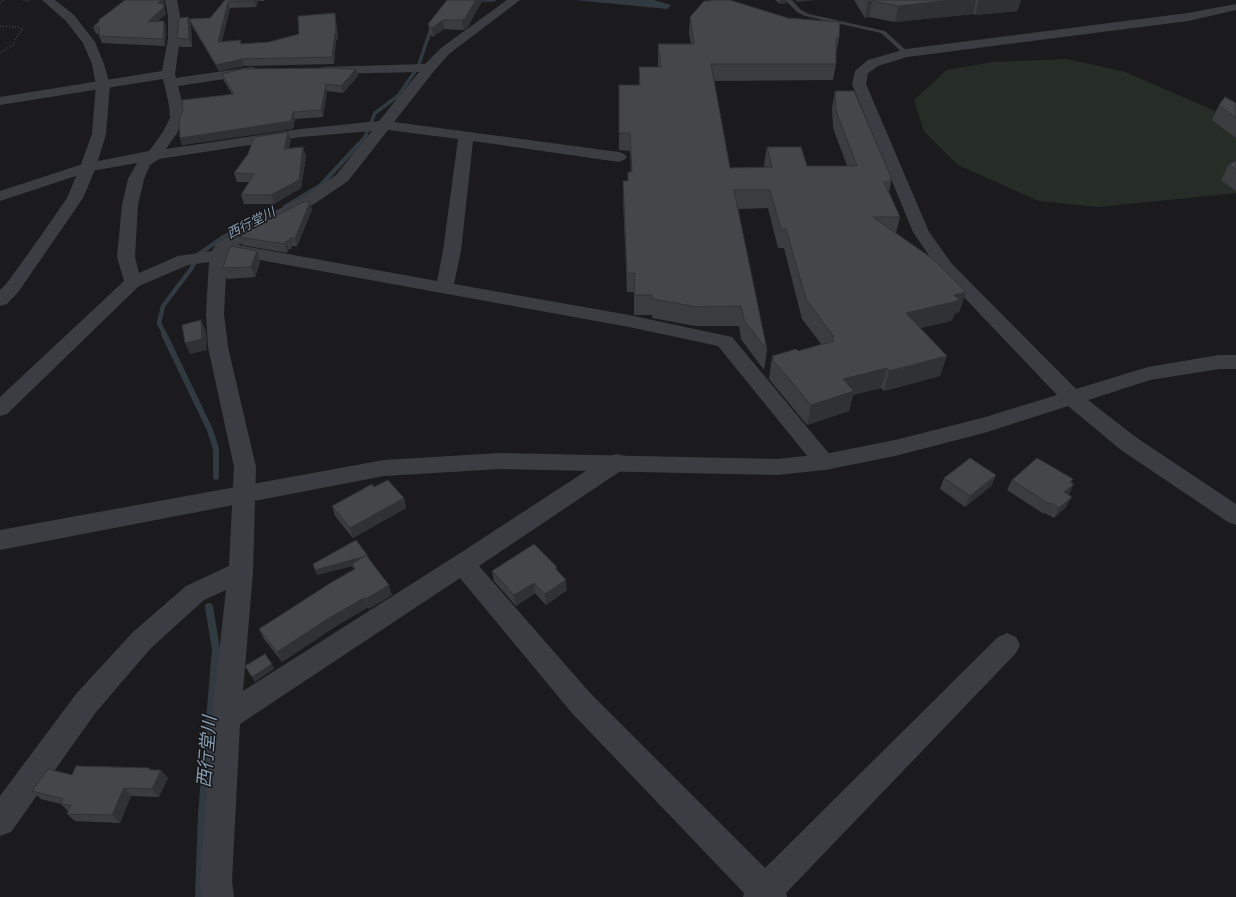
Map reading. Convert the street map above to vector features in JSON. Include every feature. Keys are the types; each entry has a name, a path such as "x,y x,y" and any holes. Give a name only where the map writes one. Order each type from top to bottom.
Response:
{"street":[{"path":"0,300 13,287 75,198 88,167 99,134 103,85 98,64 89,42 70,18 48,0"},
{"path":"133,282 126,257 130,205 136,180 144,163 154,154 170,133 177,118 176,105 170,79 174,39 174,16 171,0"},
{"path":"0,409 133,282 184,260 220,252 260,225 308,201 342,178 375,126 421,69 514,0"},
{"path":"1236,7 1188,17 906,53 873,63 862,71 859,84 921,232 946,268 1072,398 1129,444 1236,516"},
{"path":"310,70 421,69"},
{"path":"0,101 103,85 170,79 213,78 244,71 266,71"},
{"path":"0,196 88,167 154,154 301,133 375,126 466,136 619,157"},
{"path":"444,288 452,250 466,136"},
{"path":"220,252 444,288 629,321 725,342 825,462"},
{"path":"218,897 216,881 226,717 231,577 245,495 245,467 218,347 215,314 220,252"},
{"path":"0,540 384,468 500,461 617,462 777,467 825,462 902,446 984,425 1148,374 1219,362 1236,362"},
{"path":"226,717 463,564 617,462"},
{"path":"463,564 581,703 765,895 1007,645"},
{"path":"0,821 86,703 142,640 195,593 231,577"}],"lane":[{"path":"788,0 799,11 807,15 883,32 906,53"}],"path":[{"path":"0,3 4,0"},
{"path":"22,0 34,0"},
{"path":"0,26 17,27 23,29 12,45 0,53"}],"shaded area":[{"path":"575,0 654,0 671,5 667,9"},
{"path":"1067,59 1125,72 1236,120 1236,193 1098,207 1039,201 958,165 924,131 914,100 947,70 993,62"}],"building":[{"path":"125,0 162,0 158,3 163,4 164,7 148,22 164,21 163,39 99,36 99,27 93,27 100,21 98,21 100,19"},
{"path":"225,0 255,0 228,2 218,42 241,40 240,44 269,42 299,34 298,16 335,13 336,33 332,57 242,59 216,65 189,19 210,18"},
{"path":"447,0 476,0 465,18 462,20 443,20 432,28 428,24"},
{"path":"730,0 788,18 840,22 839,38 836,38 836,64 711,64 730,168 772,167 767,147 801,147 807,166 857,166 836,111 835,91 854,91 892,179 890,179 891,182 884,182 900,217 873,217 933,259 966,292 954,295 959,300 906,313 947,356 889,371 887,368 843,379 854,391 811,405 772,359 774,359 772,356 796,349 798,351 834,341 832,338 834,337 806,299 786,229 781,230 770,190 734,190 767,350 744,320 741,306 697,307 653,299 652,295 634,295 635,273 627,273 623,181 628,181 628,172 632,172 630,133 619,133 619,85 640,85 639,67 661,67 658,44 694,44 690,17 704,1"},
{"path":"867,0 952,0 898,6 872,1 868,2"},
{"path":"188,17 189,39 177,38 179,18"},
{"path":"242,69 356,69 341,86 326,84 321,110 293,112 291,121 180,138 179,119 183,111 182,100 234,94 222,74"},
{"path":"1225,97 1236,103 1236,118 1219,105"},
{"path":"288,132 284,149 303,147 299,180 271,195 241,195 254,174 234,173 248,154 254,137"},
{"path":"1236,161 1236,170 1229,164"},
{"path":"303,202 310,202 295,238 290,238 285,244 239,237 264,222"},
{"path":"231,246 257,251 251,267 223,268"},
{"path":"201,320 202,339 185,343 182,325"},
{"path":"970,458 996,475 970,496 944,478"},
{"path":"1037,458 1073,479 1070,482 1074,484 1064,492 1072,497 1059,508 1050,503 1049,504 1012,480"},
{"path":"388,480 404,498 350,528 332,506 372,484 374,487"},
{"path":"356,540 368,556 366,555 315,570 313,564"},
{"path":"534,544 557,567 555,568 566,580 545,594 534,583 514,595 492,571"},
{"path":"366,555 389,585 329,618 277,652 259,629 355,569 352,564"},
{"path":"265,654 272,664 252,677 245,666"},
{"path":"76,766 150,768 149,770 161,770 152,789 124,788 112,815 67,814 71,805 61,804 63,799 32,791 48,769 72,775"}],"waterway":[{"name":"西行堂川","path":"468,0 494,0"},
{"name":"西行堂川","path":"357,146 365,137 375,113 398,96 418,67 432,26"},
{"name":"西行堂川","path":"285,207 320,186 358,145"},
{"name":"西行堂川","path":"165,335 159,323 163,306 191,269 199,254 222,238 253,222"},
{"name":"西行堂川","path":"164,334 210,430 216,449 216,477"},
{"name":"西行堂川","path":"199,897 202,814 216,649 209,607"}]}
